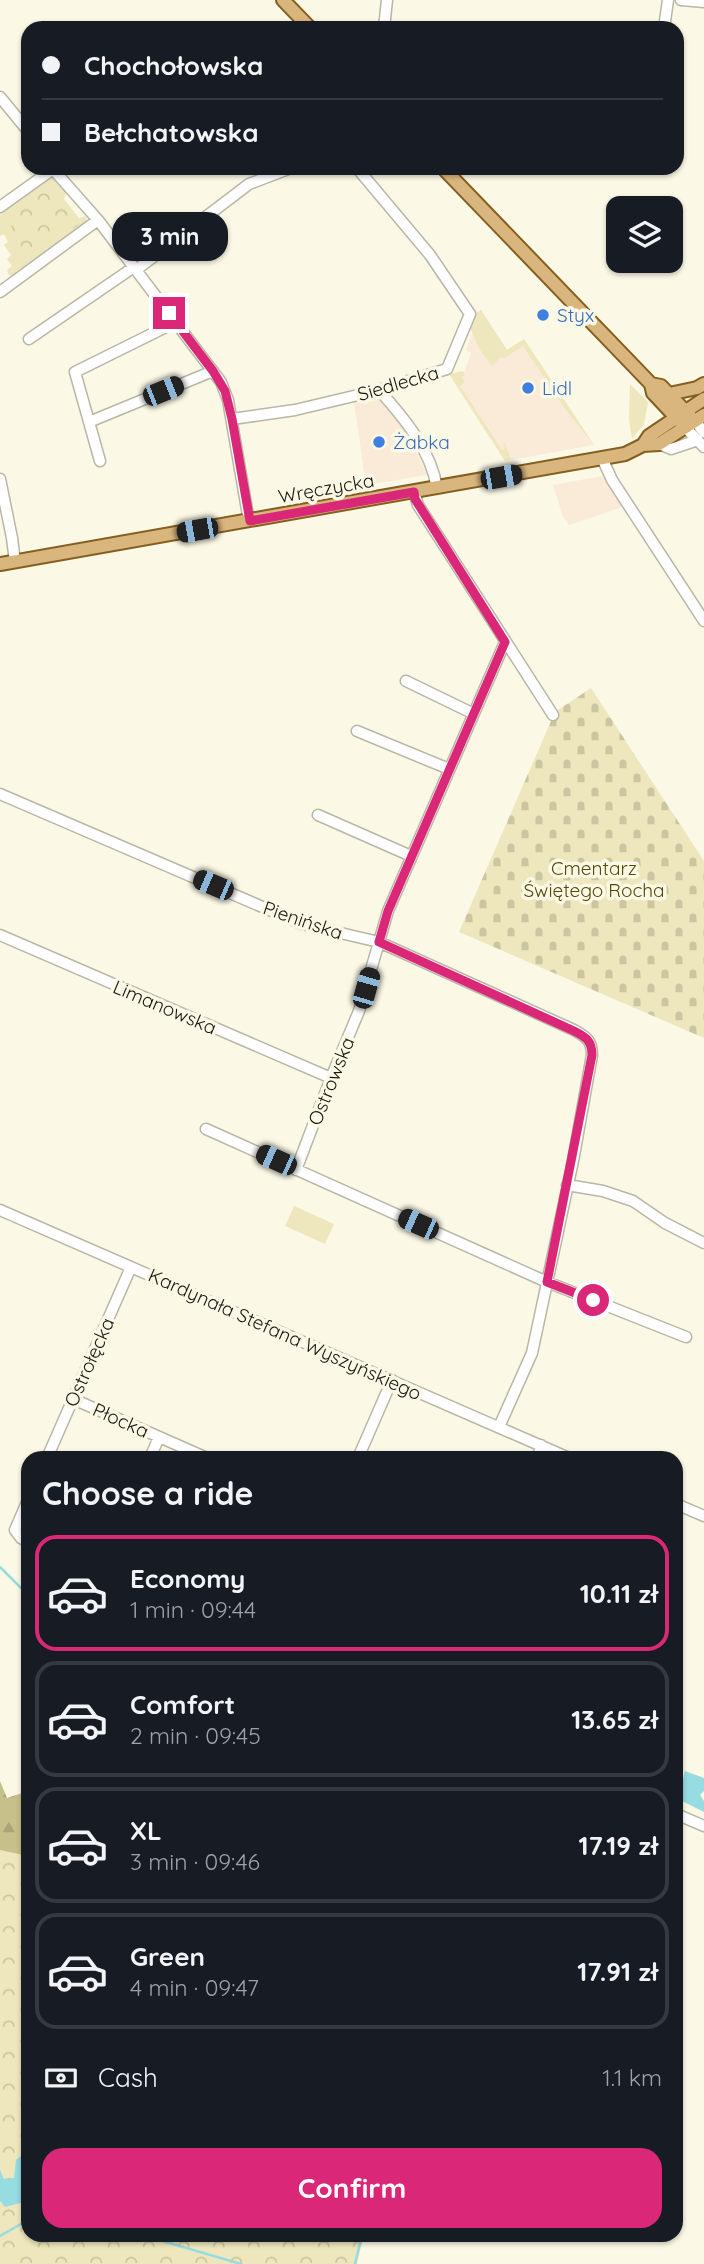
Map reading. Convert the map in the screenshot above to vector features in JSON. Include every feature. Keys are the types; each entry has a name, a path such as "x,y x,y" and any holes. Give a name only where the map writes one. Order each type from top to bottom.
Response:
{"main road":[{"path":"284,0 304,21"},
{"path":"450,175 651,384 653,393 689,419"},
{"path":"651,384 662,386 689,419"},
{"path":"669,394 704,384"},
{"path":"689,419 704,399"},
{"name":"Wręczycka","path":"0,564 625,454 643,445 659,444 689,419"},
{"name":"Wręczycka","path":"643,445 649,436 689,419"}],"street":[{"path":"385,21 387,0"},
{"path":"665,21 668,0"},
{"path":"681,0 704,2"},
{"path":"0,97 21,122"},
{"path":"0,207 45,175"},
{"path":"58,175 97,220 176,322 225,391 250,521"},
{"path":"29,339 135,269 248,184 272,175"},
{"name":"Siedlecka","path":"232,419 295,410 379,390 447,369 470,314 430,255 362,175"},
{"path":"0,292 97,220"},
{"path":"100,461 75,372 176,322"},
{"path":"89,422 213,371"},
{"path":"379,390 407,422 431,465 436,488"},
{"path":"659,444 671,449 702,439 689,419"},
{"path":"602,458 612,480 704,621"},
{"path":"0,478 15,562"},
{"path":"414,492 415,499 553,715"},
{"name":"Ostrowska","path":"296,1170 359,1011 388,911 505,642"},
{"path":"406,681 472,713"},
{"path":"357,731 449,769"},
{"name":"Pienińska","path":"0,794 302,924 379,942 589,1040 592,1055 567,1185"},
{"path":"318,815 411,856"},
{"name":"Limanowska","path":"0,935 331,1078"},
{"path":"206,1129 547,1282 686,1337"},
{"path":"499,1427 532,1353 567,1185 603,1191 633,1201 665,1223 704,1243"},
{"name":"Kardynała Stefana Wyszyńskiego","path":"0,1210 554,1451"},
{"name":"Ostrołęcka","path":"50,1451 131,1266"},
{"path":"361,1451 392,1380"},
{"name":"Płocka","path":"73,1399 191,1451"},
{"path":"153,1451 159,1437"},
{"path":"540,1451 541,1445"},
{"path":"683,1506 704,1516"},
{"path":"21,1516 15,1530 21,1538"},
{"path":"683,1817 704,1826"}],"shaded area":[{"path":"481,310 507,350 524,339 594,445 505,461 454,382 465,371 471,353 466,350"},
{"path":"380,394 403,422 427,475 366,485 354,402"},
{"path":"602,476 622,507 569,525 563,517 553,485"}],"green space":[{"path":"53,177 67,191 64,199 79,218 86,216 87,224 15,276 9,275 7,270 12,266 7,259 11,255 4,245 8,242 4,234 0,236 0,214 45,179"},
{"path":"49,182 81,223 29,262 10,224 18,217 13,210"},
{"path":"481,310 507,350 524,339 594,445 565,409 523,346 503,359 501,357 492,366 480,350 469,326 473,315"},
{"path":"463,371 465,382 460,386 502,450 505,443 511,460 505,461 449,374"},
{"path":"630,384 648,402 644,424 632,439 629,420"},
{"name":"Cmentarz Świętego Rocha","path":"591,688 704,861 704,1038 459,932 555,712"},
{"path":"294,1206 334,1224 325,1244 285,1226"},
{"path":"0,1781 7,1798 21,1793 21,2101 0,2067"},
{"path":"0,1850 21,1854 21,2242 362,2242 357,2264 0,2264"}],"water":[{"path":"685,1771 704,1778 704,1791 700,1795 704,1801 704,1812 683,1802"},
{"path":"21,2156 21,2203 5,2207 0,2201 0,2170 4,2179 14,2178 16,2160"}],"waterway":[{"path":"0,1567 21,1588"},
{"path":"0,2236 21,2224"},
{"path":"166,2242 241,2264"},
{"path":"355,2264 360,2242"}],"place":[{"name":"Styx","path":"543,315"},
{"name":"Lidl","path":"528,388"},
{"name":"Żabka","path":"379,442"}],"route":[{"path":"169,313 225,391 250,521 414,492 415,499 505,642 388,911 379,942 589,1040 592,1055 583,1108 547,1282 593,1300"}]}
